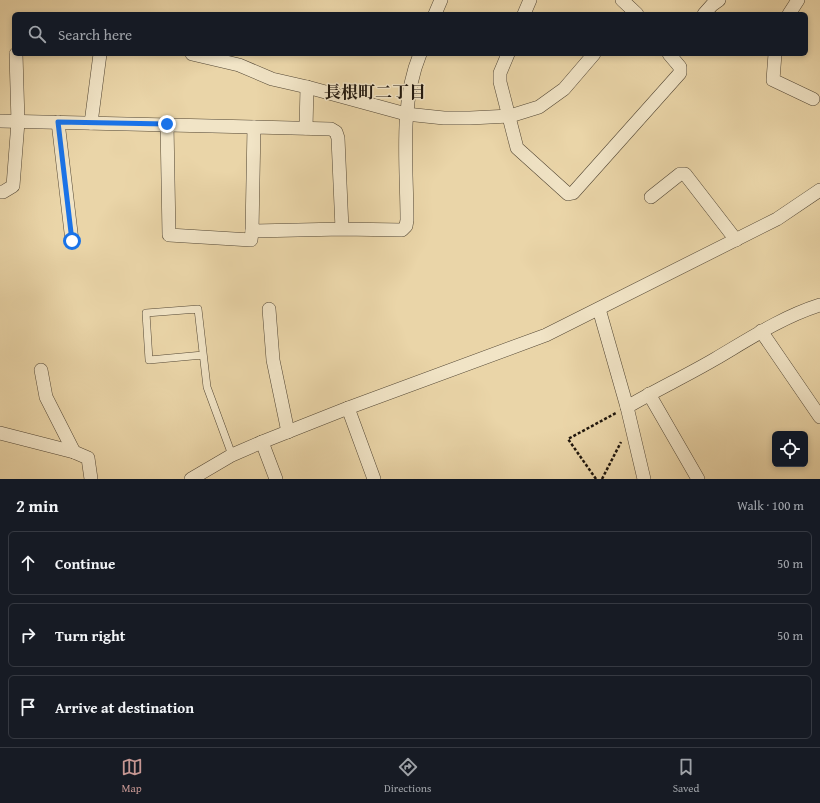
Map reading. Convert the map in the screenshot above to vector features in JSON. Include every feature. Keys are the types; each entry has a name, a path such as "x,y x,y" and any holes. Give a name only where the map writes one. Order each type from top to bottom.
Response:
{"street":[{"path":"436,12 441,0"},
{"path":"525,12 530,0"},
{"path":"622,0 632,12"},
{"path":"706,12 719,0"},
{"path":"790,12 798,0"},
{"path":"0,192 3,192 13,186 18,122 16,56"},
{"path":"91,123 100,56"},
{"path":"201,56 239,65 272,79 406,114 463,118 510,116 539,107 564,89 592,56"},
{"path":"252,231 342,229 402,230 406,226 406,114 414,67 419,56"},
{"path":"507,56 500,73 500,82 510,116 517,148 568,194 573,193 680,73 680,67 671,56"},
{"path":"776,56 773,80 813,99"},
{"path":"306,128 307,87"},
{"path":"0,121 331,129 336,132 338,138 342,229"},
{"path":"58,122 72,241"},
{"path":"167,124 169,235 250,240 252,231 254,128"},
{"path":"650,197 680,174 685,174 736,240"},
{"path":"191,479 232,455 262,442 348,408 546,335 777,219 820,190"},
{"path":"626,407 714,360 761,331 802,310 820,305"},
{"path":"269,309 273,360 288,432"},
{"path":"599,309 644,479"},
{"path":"761,331 820,417"},
{"path":"42,370 46,397 74,452"},
{"path":"649,394 698,479"},
{"path":"348,408 374,479"},
{"path":"0,433 74,452 88,458 91,479"},
{"path":"262,442 276,479"}],"lane":[{"path":"203,355 149,360 146,313 198,309 207,387 232,455"}],"path":[{"path":"596,479 568,439 626,407"},
{"path":"602,479 626,433 632,430"}],"district":[{"name":"長根町二丁目","path":"375,92"}],"route":[{"path":"72,241 58,122 167,124"}]}
